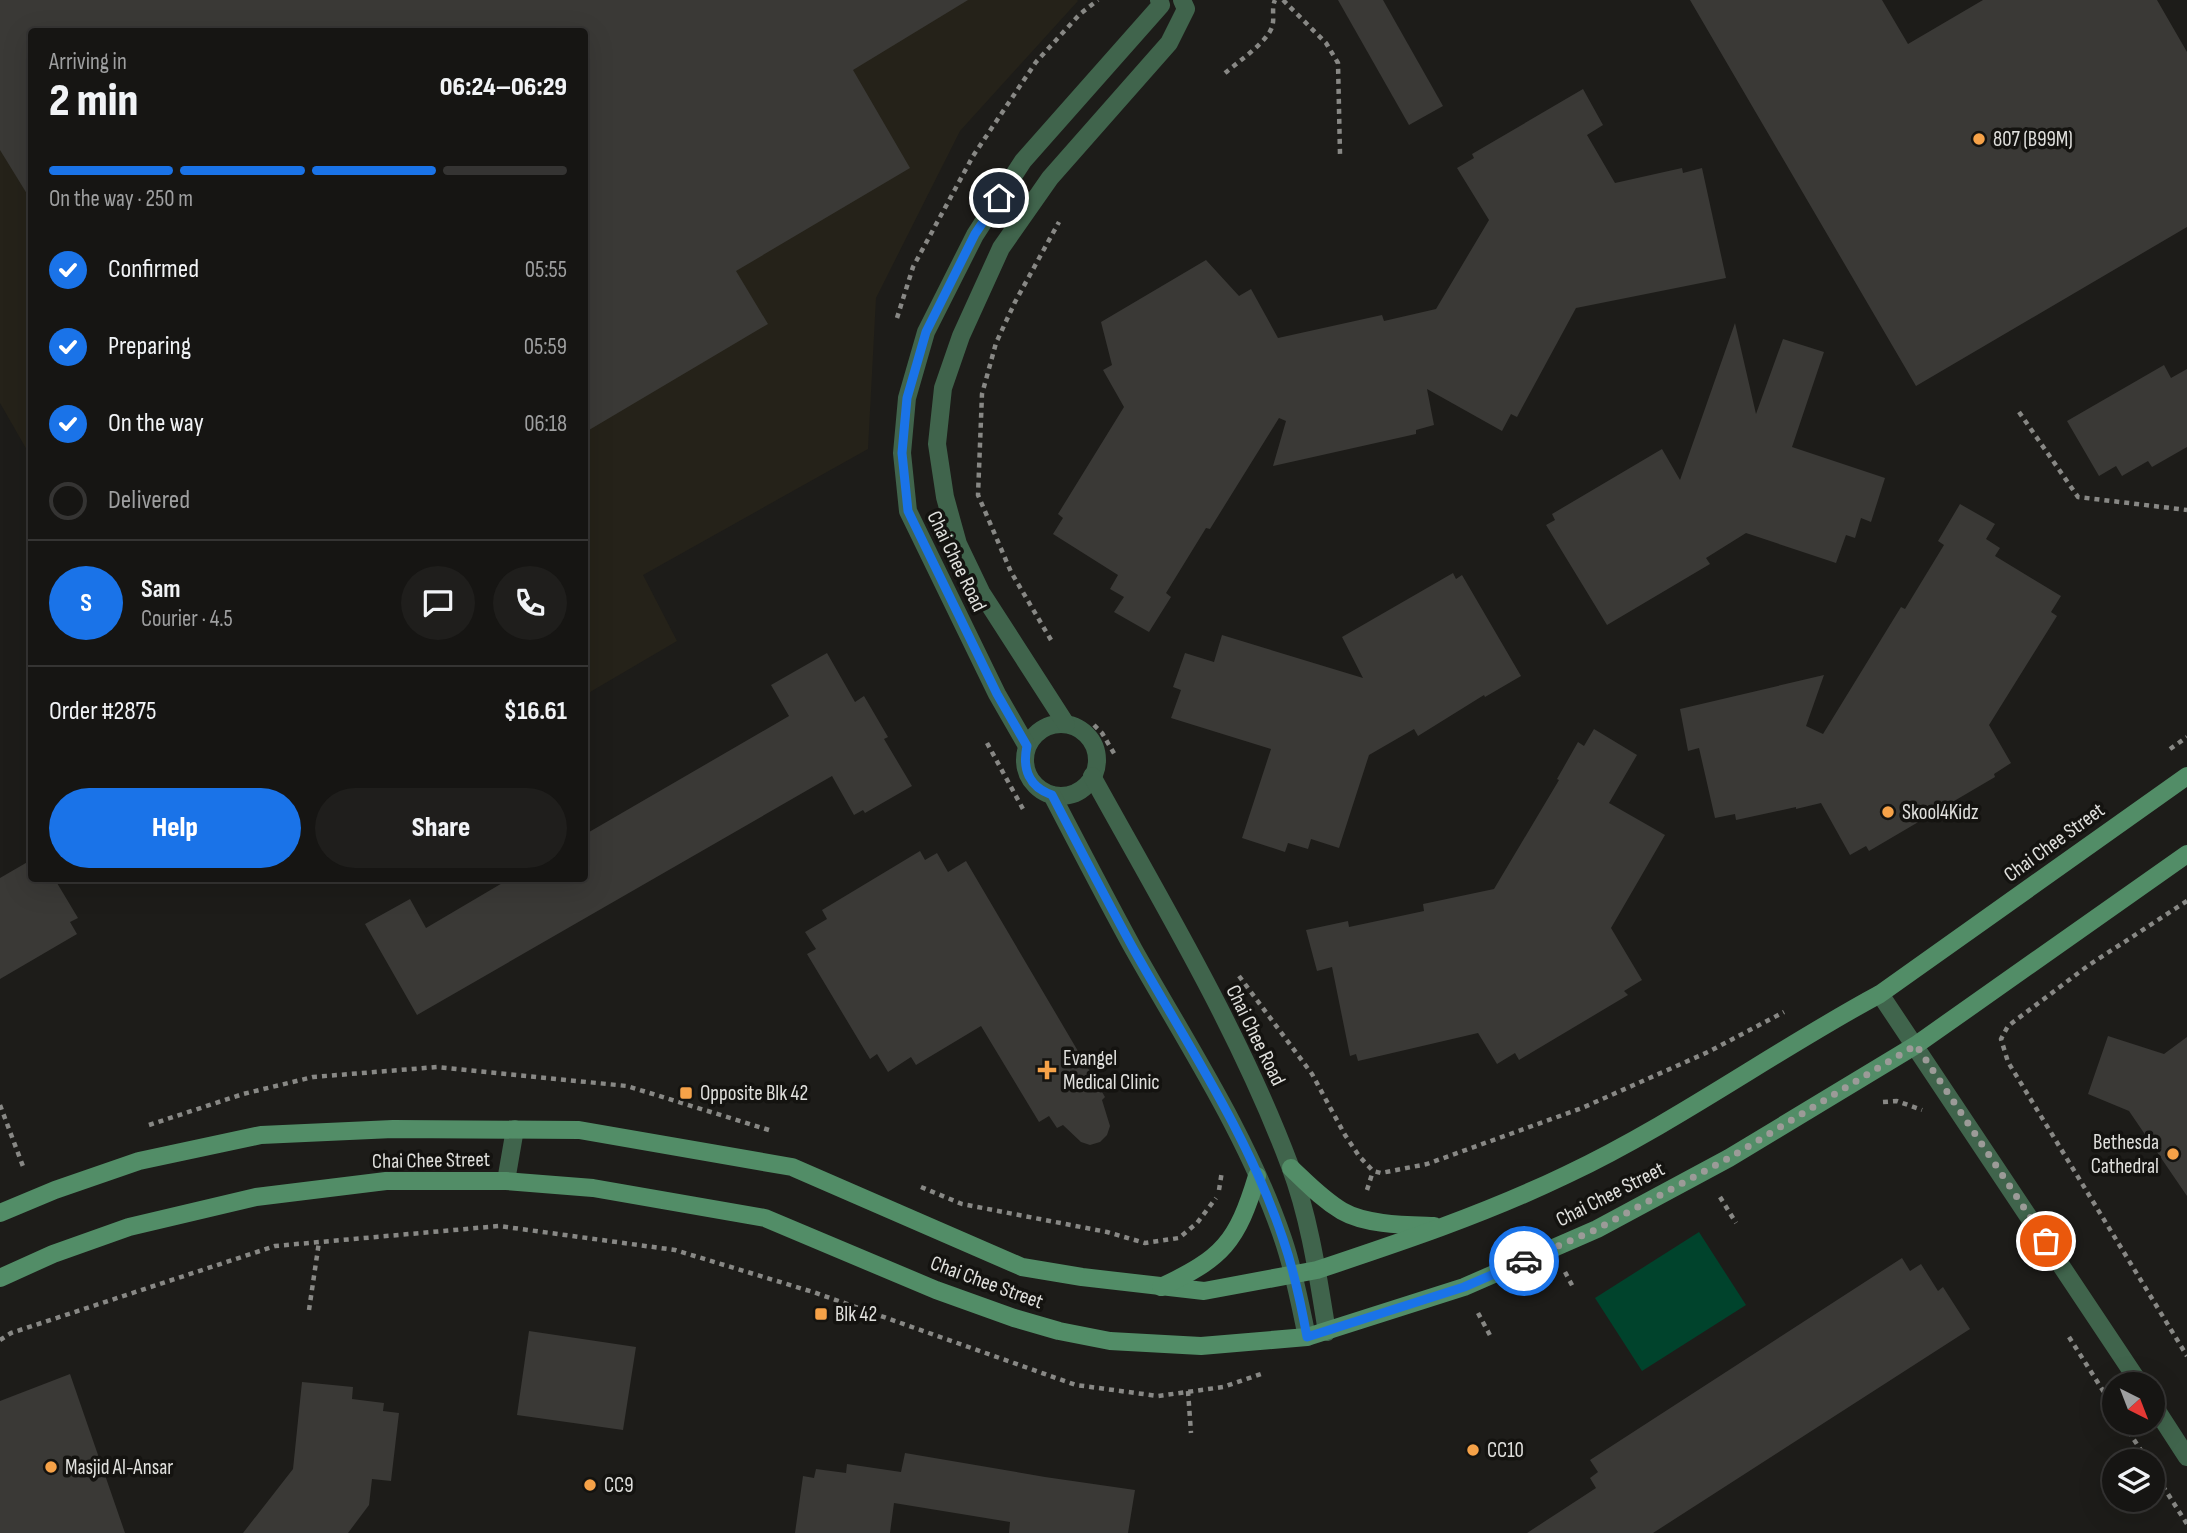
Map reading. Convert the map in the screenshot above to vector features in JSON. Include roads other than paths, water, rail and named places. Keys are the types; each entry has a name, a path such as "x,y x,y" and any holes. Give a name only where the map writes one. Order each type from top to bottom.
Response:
{"street":[{"name":"Chai Chee Road","path":"1159,0 1161,5 1023,161 982,224 926,332 907,398 902,453 908,511 997,694 1027,746 1024,758 1031,782 1052,795 1133,949 1218,1096 1257,1176 1283,1236 1295,1275 1307,1337"},
{"name":"Chai Chee Road","path":"1182,0 1186,9 1169,43 1050,178 1001,248 961,336 943,388 937,444 945,497 958,544 981,592 1066,724 1077,727 1093,743 1096,766 1093,776 1251,1074 1291,1168 1317,1270 1327,1332"},
{"path":"1027,746 1044,727 1066,724"},
{"path":"1052,795 1065,796 1077,792 1086,786 1093,776"},
{"name":"Chai Chee Street","path":"0,1213 55,1190 139,1161 261,1135 393,1129 579,1130 792,1167 1022,1267 1204,1292 1295,1275 1448,1226 1579,1168 1723,1089 1880,994 2187,776"},
{"name":"Chai Chee Street","path":"0,1278 53,1254 129,1227 256,1197 386,1181 506,1181 593,1188 765,1218 936,1290 1059,1331 1110,1340 1200,1346 1307,1337 1464,1287 1597,1229 1729,1158 1916,1045 2187,854"},
{"path":"1880,994 2132,1372"},
{"path":"506,1181 515,1129"},
{"path":"1291,1168 1322,1198 1345,1213 1402,1225 1448,1226"},
{"path":"1161,1287 1194,1272 1214,1258 1233,1235 1246,1213 1257,1176"},
{"path":"2165,1424 2187,1457"}],"place":[{"name":"807 (B99M)","path":"1979,139"},
{"name":"Skool4Kidz","path":"1888,812"},
{"name":"Evangel Medical Clinic","path":"1047,1070"},
{"name":"Opposite Blk 42","path":"686,1093"},
{"name":"Bethesda Cathedral","path":"2173,1154"},
{"name":"Blk 42","path":"821,1314"},
{"name":"CC10","path":"1473,1450"},
{"name":"Masjid Al-Ansar","path":"51,1467"},
{"name":"CC9","path":"590,1485"}]}
